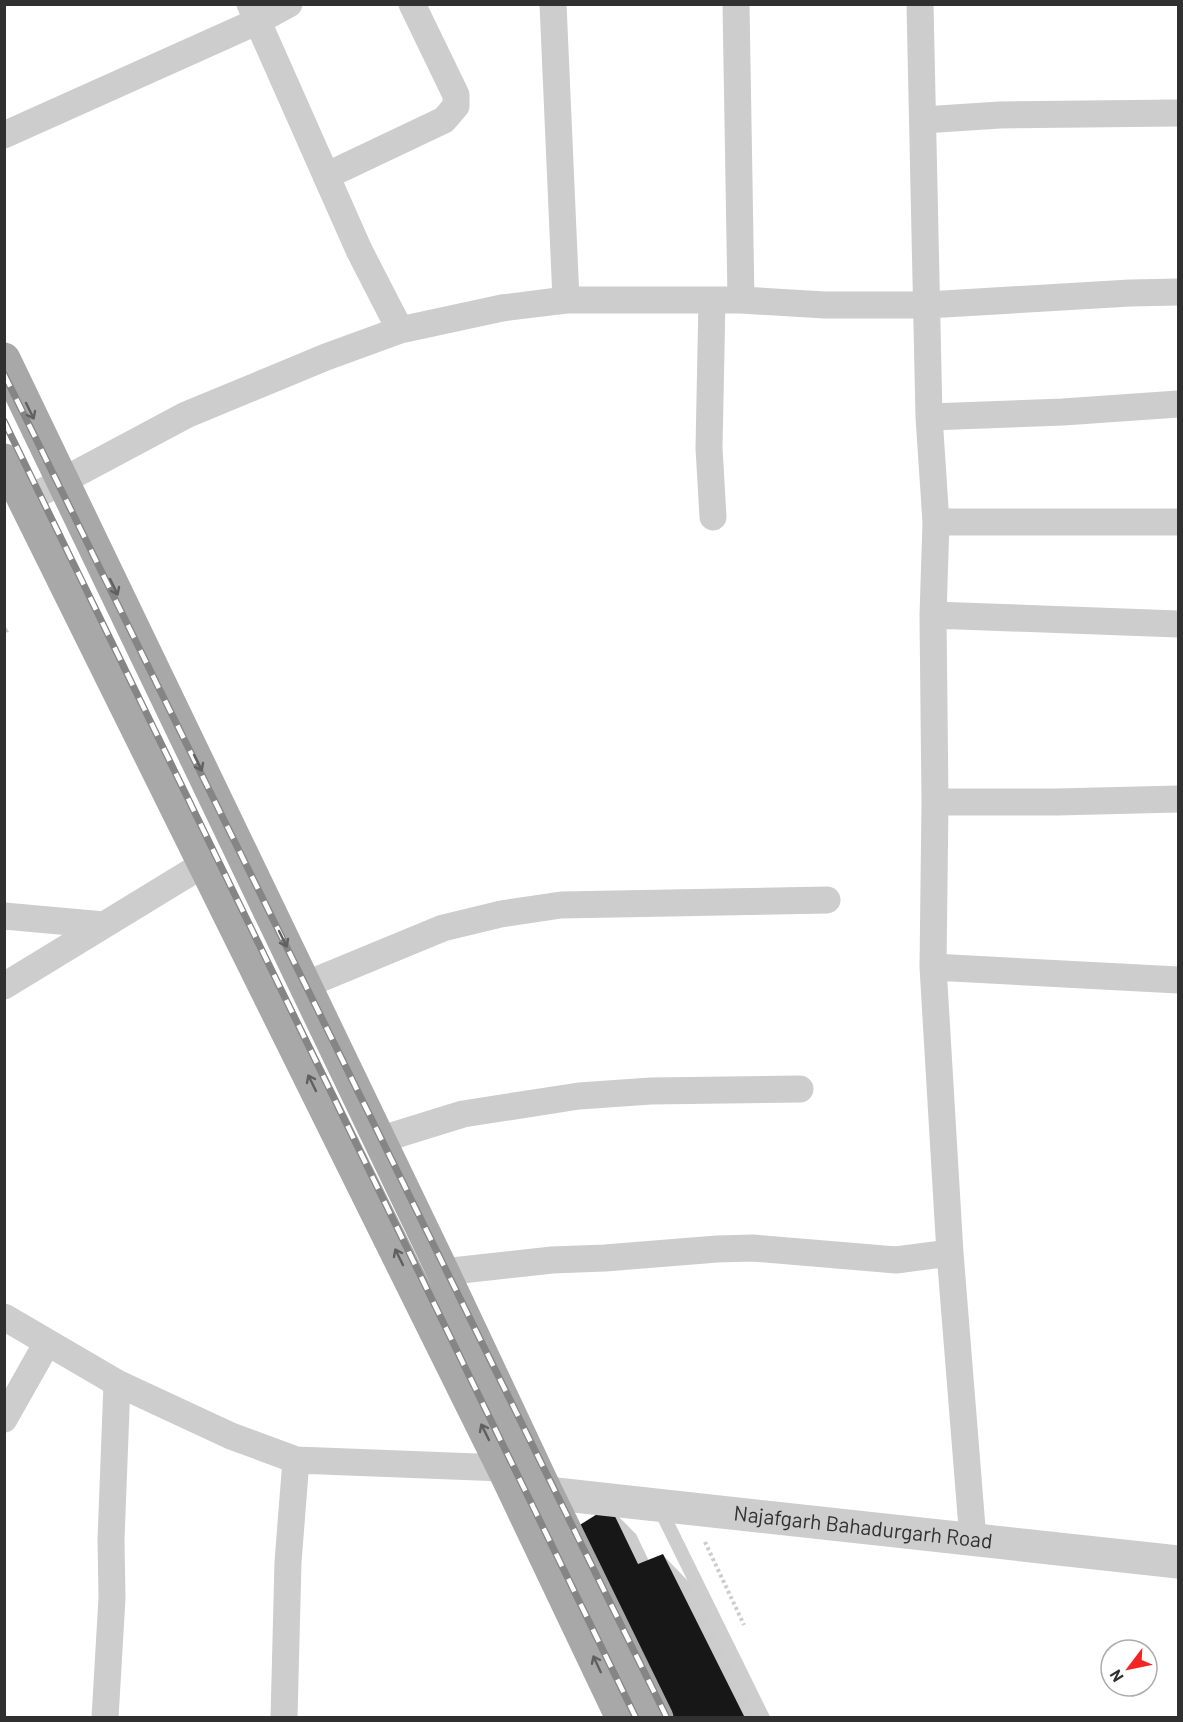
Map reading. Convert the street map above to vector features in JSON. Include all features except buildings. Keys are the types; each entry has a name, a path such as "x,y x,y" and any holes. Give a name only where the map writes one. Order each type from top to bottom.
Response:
{"main road":[{"path":"4,359 657,1718"},
{"path":"4,460 503,1468 622,1718"}],"street":[{"path":"4,135 254,13 289,4"},
{"path":"326,176 444,120 456,106 456,95 412,4"},
{"path":"553,4 566,300"},
{"path":"736,4 741,300"},
{"path":"920,4 929,417 936,522 933,615 935,802 933,967 950,1252 973,1540"},
{"path":"254,13 359,250 400,330"},
{"path":"923,120 1000,115 1179,113"},
{"path":"25,501 186,415 326,357 400,330 502,308 566,300 741,300 825,305 927,305 1179,292"},
{"path":"712,300 709,448 713,517"},
{"path":"929,417 1063,412 1179,404"},
{"path":"936,522 1179,522"},
{"path":"933,615 1179,624"},
{"path":"935,802 1179,800"},
{"path":"4,986 204,864"},
{"path":"305,986 443,928 501,914 561,905 827,900"},
{"path":"4,916 104,925"},
{"path":"933,967 1179,980"},
{"path":"379,1140 463,1114 569,1097 651,1091 800,1089"},
{"path":"443,1272 552,1260 717,1249 753,1248 896,1260 950,1252"},
{"path":"4,1317 117,1383 231,1436 296,1460 503,1468"},
{"path":"4,1419 47,1343"},
{"path":"105,1718 117,1383"},
{"path":"284,1718 288,1563 296,1460"},
{"name":"Najafgarh Bahadurgarh Road","path":"547,1493 1179,1562"}],"lane":[{"path":"673,1508 763,1718"}],"path":[{"path":"673,1508 749,1634"}],"railway":[{"path":"4,374 667,1718"},
{"path":"4,421 636,1718"}]}
